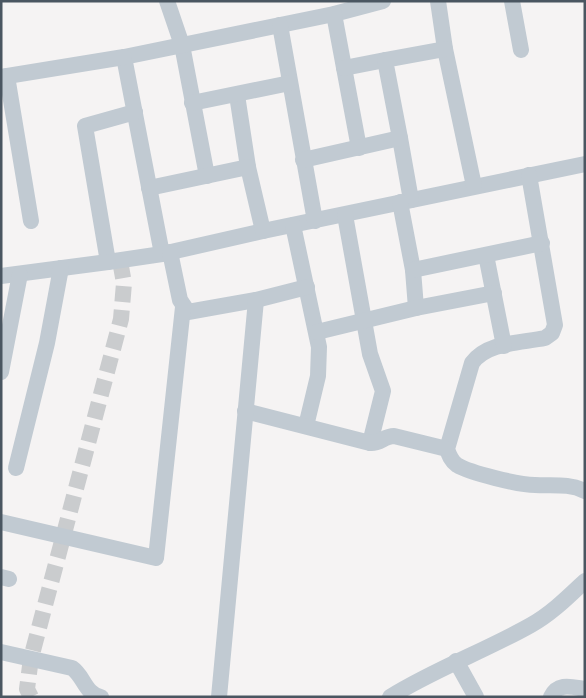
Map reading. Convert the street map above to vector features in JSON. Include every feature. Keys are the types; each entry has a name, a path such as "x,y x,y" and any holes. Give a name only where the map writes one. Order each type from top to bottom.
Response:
{"street":[{"path":"168,1 182,45 207,176"},
{"path":"31,221 4,77 124,57 334,14 383,1"},
{"path":"438,1 445,49 474,186"},
{"path":"512,1 521,50"},
{"path":"334,14 360,148"},
{"path":"280,25 315,221"},
{"path":"344,68 445,49"},
{"path":"1,522 156,558 182,307 149,188 124,57"},
{"path":"385,60 400,138 416,308"},
{"path":"192,103 290,83"},
{"path":"237,95 248,167 263,231"},
{"path":"108,262 85,126 135,112"},
{"path":"303,160 400,138"},
{"path":"1,276 166,253 474,186 585,164"},
{"path":"149,188 248,167"},
{"path":"529,175 556,324 552,333 545,338 481,352 472,363 447,449 450,458 456,464 466,469 518,483 572,486 585,491"},
{"path":"345,215 366,321 370,354 383,391 370,443"},
{"path":"293,225 317,332 320,361 306,426"},
{"path":"412,270 542,243"},
{"path":"486,255 504,346"},
{"path":"16,468 47,343 61,268"},
{"path":"1,372 20,274"},
{"path":"182,307 192,312 256,300 307,287"},
{"path":"317,332 416,308 494,293"},
{"path":"219,697 256,300"},
{"path":"245,411 370,443 378,442 385,436 394,436 447,449"},
{"path":"390,697 417,688 456,661 532,625 562,603 585,581"},
{"path":"1,652 72,668 77,672 90,692 101,697"},
{"path":"456,661 476,697"},
{"path":"551,697 554,690 560,687 585,689"}],"tunnel":[{"path":"31,697 27,689 31,658 121,319 124,283 120,261"}]}
